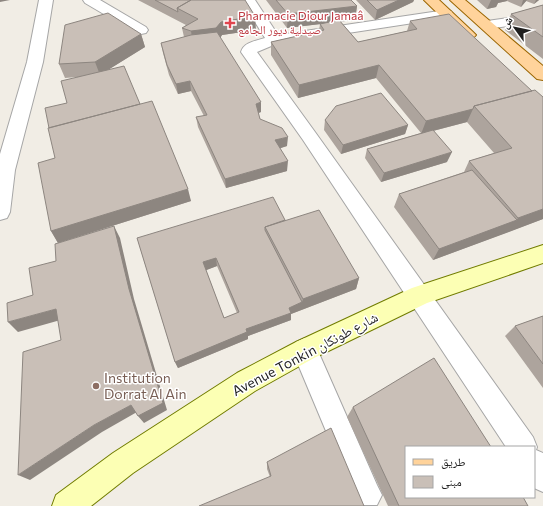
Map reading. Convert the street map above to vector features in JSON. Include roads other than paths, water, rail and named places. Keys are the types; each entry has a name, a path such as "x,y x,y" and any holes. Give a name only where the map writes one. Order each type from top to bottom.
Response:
{"main road":[{"path":"430,0 481,47"},
{"path":"457,0 543,75"}],"street":[{"path":"0,212 3,166 37,52 44,22 46,0"},
{"path":"90,0 141,30"},
{"path":"248,0 274,40"},
{"path":"446,14 365,20 274,40 255,46 249,50 249,54 276,88 420,295 521,446"},
{"path":"487,25 543,17"},
{"name":"Avenue Tonkin شارع طونكان","path":"67,506 124,462 246,382 305,350 420,295 543,254"},
{"path":"305,350 367,495"},
{"path":"535,465 543,477"}],"place":[{"name":"Pharmacie Diour Jamaâ صيدلية ديور الجامع","path":"230,23"},
{"name":"Institution Dorrat Al Ain","path":"96,386"}]}
